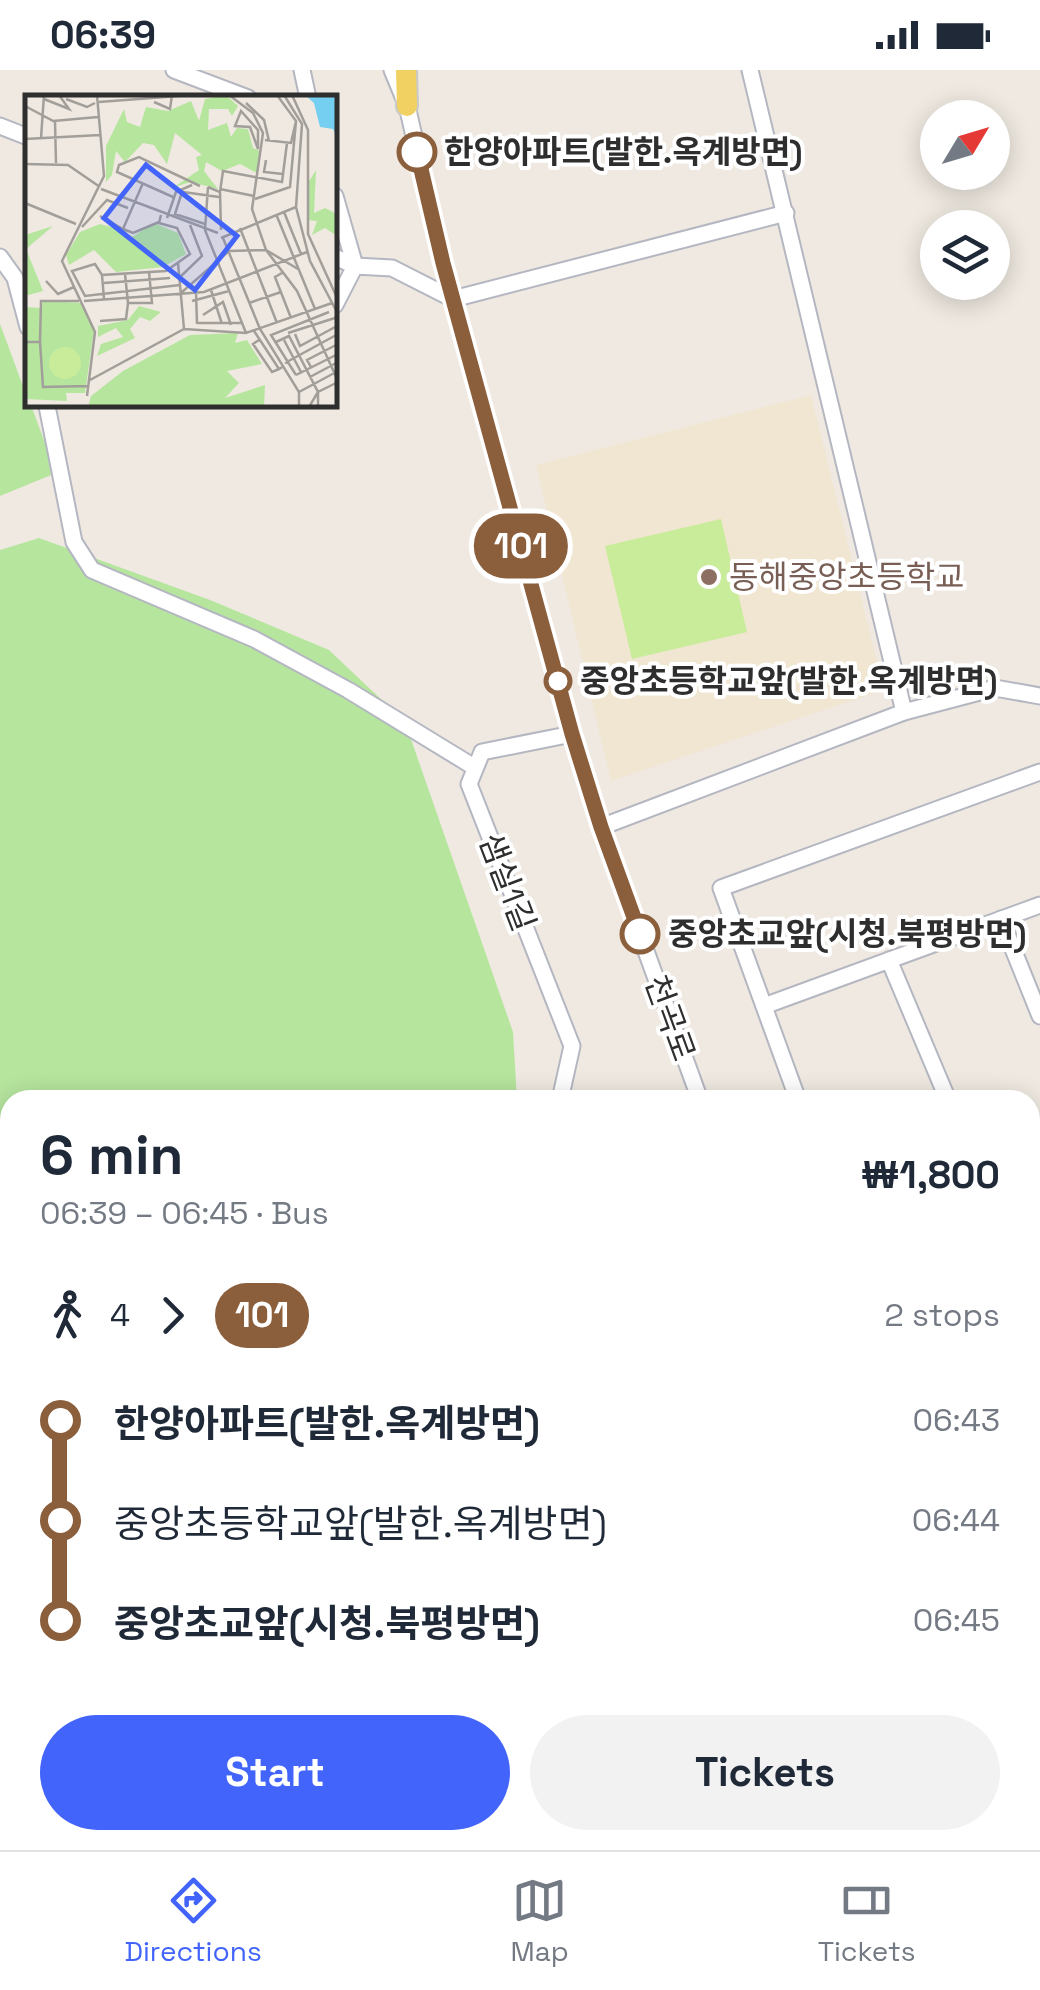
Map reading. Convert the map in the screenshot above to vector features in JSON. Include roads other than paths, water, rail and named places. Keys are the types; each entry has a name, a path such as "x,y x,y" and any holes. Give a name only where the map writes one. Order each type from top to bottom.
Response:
{"main road":[{"path":"399,70 407,106"}],"street":[{"path":"174,70 240,95"},
{"path":"302,70 307,95"},
{"path":"750,70 904,712"},
{"name":"천곡로","path":"407,106 453,299 572,734 601,827 696,1090"},
{"path":"0,126 25,136"},
{"path":"338,206 356,266 338,299"},
{"path":"338,258 356,266 392,268 453,299 786,213"},
{"path":"0,257 21,277 25,306"},
{"path":"49,408 74,542 92,570 254,639 348,690 474,768 482,752 572,734"},
{"path":"601,827 904,712 994,688 1040,696"},
{"name":"샘실1길","path":"474,768 469,784 572,1046 562,1090"},
{"path":"794,1090 722,888 1040,772"},
{"path":"764,1006 1040,905"},
{"path":"1001,919 1040,1016"},
{"path":"889,960 944,1090"}],"place":[{"name":"한양아파트(발한.옥계방면)","path":"417,152"},
{"name":"동해중앙초등학교","path":"709,577"},
{"name":"중앙초등학교앞(발한.옥계방면)","path":"558,681"},
{"name":"중앙초교앞(시청.북평방면)","path":"640,934"}]}
